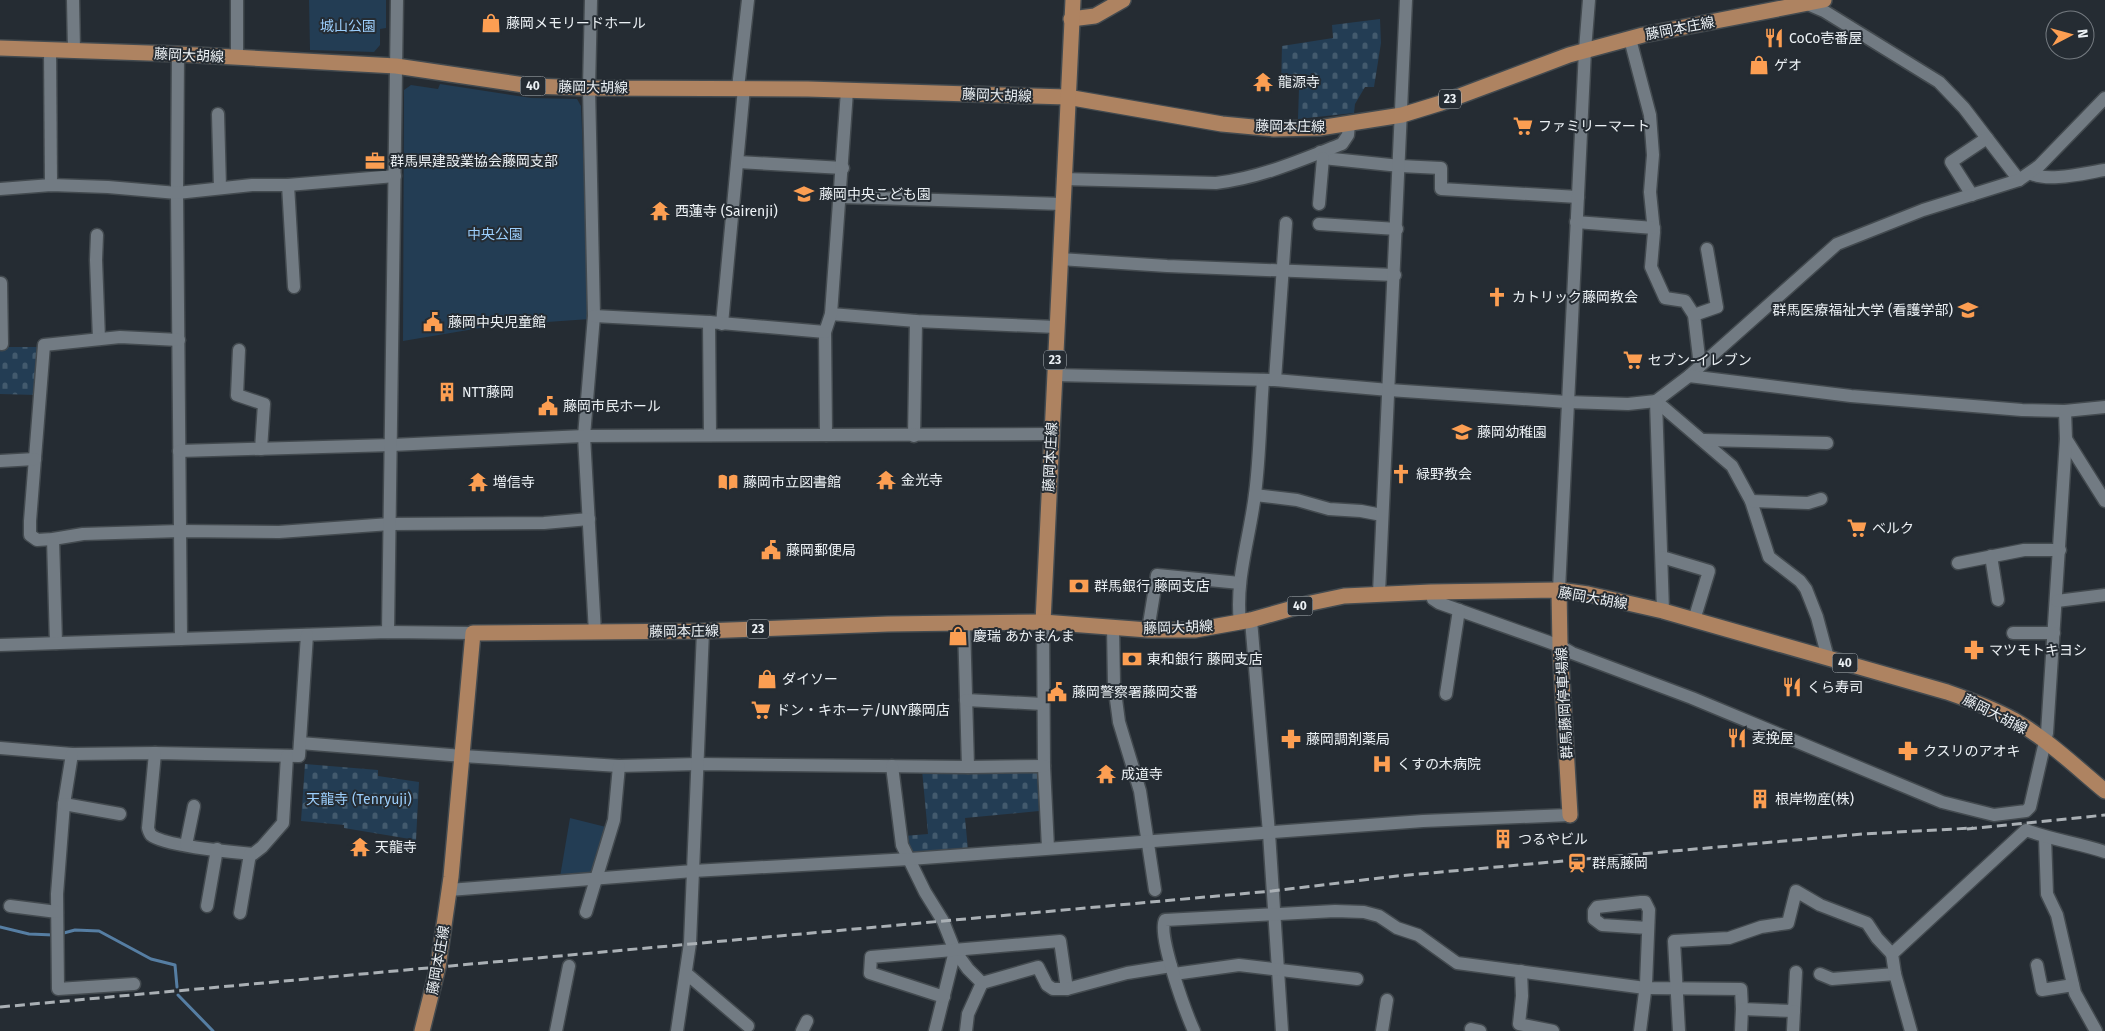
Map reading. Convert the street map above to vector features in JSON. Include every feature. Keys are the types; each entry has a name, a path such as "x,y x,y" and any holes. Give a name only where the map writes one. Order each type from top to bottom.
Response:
{"main road":[{"path":"1067,97 1072,0"},
{"path":"1071,19 1095,16 1123,0"},
{"name":"藤岡本庄線","path":"422,1031 438,967 449,890 473,633 703,631 852,625 1043,622 1067,97 1194,119 1265,128 1319,128 1402,114 1441,103 1585,50 1803,2 1824,0"},
{"name":"藤岡大胡線","path":"0,48 178,54 396,66 531,86 741,88 1067,97"},
{"name":"藤岡大胡線","path":"1043,622 1148,630 1195,630 1246,622 1310,603 1344,596 1379,593 1559,590 1588,594 1663,611 1947,692 1981,704 2015,721 2045,741 2105,791"},
{"name":"群馬藤岡停車場線","path":"1559,590 1560,646 1570,815"}],"street":[{"path":"73,0 74,50"},
{"path":"237,0 237,57"},
{"path":"388,632 397,0"},
{"path":"591,0 589,88 594,316 584,436 595,633"},
{"path":"710,435 716,323 738,162 741,88 748,0"},
{"path":"1379,593 1400,166 1406,0"},
{"path":"1559,590 1576,222 1589,0"},
{"path":"1803,2 1824,11 1939,82 1964,108 2019,180"},
{"path":"1630,39 1650,115 1653,155 1650,192 1654,228 1651,267 1665,298 1685,301 1694,316 1700,366"},
{"path":"50,50 51,185"},
{"path":"178,54 177,193 181,639"},
{"path":"826,436 826,332 831,314 841,197 847,91"},
{"path":"1054,375 1269,380 1567,402 1628,404 1656,401 1689,376 1837,244 1923,210 2019,180 2030,173 2067,139 2105,98"},
{"path":"218,114 220,188"},
{"path":"1064,179 1216,183 1249,177 1322,155 1342,144 1348,135 1349,124"},
{"path":"1972,195 1951,162 1987,138"},
{"path":"1322,155 1400,166 1441,168 1441,190 1578,197"},
{"path":"1319,204 1322,155"},
{"path":"738,162 843,168"},
{"path":"2030,173 2036,176 2050,177 2105,170"},
{"path":"0,189 51,185 108,187 177,193 252,185 288,185 395,176"},
{"path":"288,185 294,286"},
{"path":"841,197 1062,204"},
{"path":"1576,222 1654,228"},
{"path":"1282,1031 1269,833 1246,622 1238,608 1240,584 1255,495 1283,271 1286,223"},
{"path":"1319,224 1397,229"},
{"path":"97,235 99,339"},
{"path":"1694,316 1717,307 1707,250"},
{"path":"1060,259 1167,266 1395,275"},
{"path":"1,283 2,344"},
{"path":"831,314 916,322 1056,327"},
{"path":"594,316 826,332"},
{"path":"914,436 916,322"},
{"path":"179,340 120,337 44,345 30,535 38,540 83,534 180,531 279,532 390,524 544,523 589,519"},
{"path":"240,350 237,395 264,404 261,449"},
{"path":"1689,376 1851,396 2022,410 2065,411 2105,407"},
{"path":"1656,401 1704,440 1732,466 1751,502 1769,556 1806,589 1828,658"},
{"path":"1656,401 1663,611"},
{"path":"1431,592 1433,599 1439,603 1560,646 1572,653 1692,698 1942,802 1994,815 2026,811 2030,807 2045,741 2060,550 2066,439 2065,411"},
{"path":"179,451 392,445 584,436 1051,434"},
{"path":"2066,439 2105,500"},
{"path":"1704,440 1827,443"},
{"path":"0,461 35,460"},
{"path":"1255,495 1297,500 1329,509 1361,511 1382,515"},
{"path":"1751,502 1808,503 1822,499"},
{"path":"53,539 56,642"},
{"path":"1958,563 2024,550 2060,550"},
{"path":"1991,556 1998,600"},
{"path":"1662,557 1709,571 1694,620"},
{"path":"1148,630 1157,575 1240,584"},
{"path":"2056,601 2105,596"},
{"path":"1446,694 1459,610"},
{"path":"1043,622 1044,766 1048,848"},
{"path":"964,624 968,767"},
{"path":"1113,627 1114,684 1119,722 1140,792 1155,890"},
{"path":"676,1031 687,974 690,943 703,631"},
{"path":"0,645 56,642 74,644 307,634 388,632 473,633"},
{"path":"2013,633 2054,633"},
{"path":"0,748 72,754 155,752 299,756 307,634"},
{"path":"966,700 1043,704"},
{"path":"300,742 463,756 618,766 698,764 1044,766"},
{"path":"155,752 148,828 151,835 186,845 250,854 262,847 283,823 287,756"},
{"path":"72,754 64,804 57,912 58,988 134,984"},
{"path":"586,912 614,820 618,766"},
{"path":"892,766 902,845 925,892 943,920 955,951 982,983"},
{"path":"64,804 120,814"},
{"path":"186,845 194,806"},
{"path":"449,890 694,871 910,859 1423,821 1570,815"},
{"path":"1892,954 2026,830 2045,837 2080,843 2105,852"},
{"path":"2045,837 2047,894 2056,915 2075,993 2096,1031"},
{"path":"207,906 217,849"},
{"path":"240,913 250,854"},
{"path":"1679,1031 1674,941 1729,938 1761,927 1788,923 1796,891 1820,904 1867,923 1877,938 1892,954 1895,974 1911,1031"},
{"path":"10,906 57,912"},
{"path":"1194,1031 1183,1005 1172,970 1162,928 1164,920 1335,910 1379,916 1397,928 1418,935 1458,963 1645,988 1741,989 1741,1031"},
{"path":"1640,1031 1645,988 1648,928"},
{"path":"944,998 870,973 871,957 1060,941 1067,989"},
{"path":"935,1031 955,951"},
{"path":"966,1031 968,1014 982,983 1038,967 1047,985 1054,989 1067,989 1127,973 1239,965 1357,979"},
{"path":"2037,965 2042,990 2073,985"},
{"path":"556,1031 568,966"},
{"path":"1521,971 1522,996 1518,1028 1554,1031"},
{"path":"1792,1031 1796,972"},
{"path":"687,974 748,1026"},
{"path":"1820,974 1832,979 1895,974"},
{"path":"1382,1031 1387,1000"},
{"path":"1742,1010 1794,1011"}],"green space":[{"name":"城山公園","path":"309,0 386,0 386,28 380,29 380,45 374,52 310,50"},
{"path":"1380,19 1381,43 1374,87 1365,87 1355,104 1354,113 1298,119 1299,89 1281,86 1282,46 1333,38 1332,25"},
{"name":"中央公園","path":"440,84 531,98 577,99 581,106 590,319 492,326 403,341 404,90 411,85 438,89"},
{"path":"0,347 41,347 37,395 0,394"},
{"name":"天龍寺 (Tenryuji)","path":"305,764 378,770 378,776 419,782 416,840 344,828 344,825 301,821"},
{"path":"1037,769 1039,811 965,818 968,850 912,855 904,836 928,834 922,770"},
{"path":"570,818 606,827 592,874 560,877"}],"waterway":[{"path":"0,927 29,934 54,935"},
{"path":"60,934 75,930 99,931 151,959 175,965 177,987"},
{"path":"178,995 213,1031"}],"railway":[{"path":"1967,829 2105,815"},
{"path":"0,1007 1272,891 1397,876 1862,834 1973,828"}],"place":[{"name":"藤岡メモリードホール","path":"491,23"},
{"name":"CoCo壱番屋","path":"1774,38"},
{"name":"ゲオ","path":"1759,65"},
{"name":"龍源寺","path":"1263,82"},
{"name":"ファミリーマート","path":"1523,126"},
{"name":"群馬県建設業協会藤岡支部","path":"375,161"},
{"name":"藤岡中央こども園","path":"804,194"},
{"name":"西蓮寺 (Sairenji)","path":"660,211"},
{"name":"カトリック藤岡教会","path":"1497,297"},
{"name":"群馬医療福祉大学 (看護学部)","path":"1968,310"},
{"name":"藤岡中央児童館","path":"433,322"},
{"name":"セブン-イレブン","path":"1633,360"},
{"name":"NTT藤岡","path":"447,392"},
{"name":"藤岡市民ホール","path":"548,406"},
{"name":"藤岡幼稚園","path":"1462,432"},
{"name":"緑野教会","path":"1401,474"},
{"name":"金光寺","path":"886,480"},
{"name":"増信寺","path":"478,482"},
{"name":"藤岡市立図書館","path":"728,482"},
{"name":"ベルク","path":"1857,528"},
{"name":"藤岡郵便局","path":"771,550"},
{"name":"群馬銀行 藤岡支店","path":"1079,586"},
{"name":"慶瑞 あかまんま","path":"958,636"},
{"name":"マツモトキヨシ","path":"1974,650"},
{"name":"東和銀行 藤岡支店","path":"1132,659"},
{"name":"ダイソー","path":"767,679"},
{"name":"くら寿司","path":"1792,687"},
{"name":"藤岡警察署藤岡交番","path":"1057,692"},
{"name":"ドン・キホーテ/UNY藤岡店","path":"761,710"},
{"name":"麦挽屋","path":"1737,738"},
{"name":"藤岡調剤薬局","path":"1291,739"},
{"name":"クスリのアオキ","path":"1908,751"},
{"name":"くすの木病院","path":"1382,764"},
{"name":"成道寺","path":"1106,774"},
{"name":"根岸物産(株)","path":"1760,799"},
{"name":"つるやビル","path":"1503,839"},
{"name":"天龍寺","path":"360,847"},
{"name":"群馬藤岡","path":"1577,863"}]}
